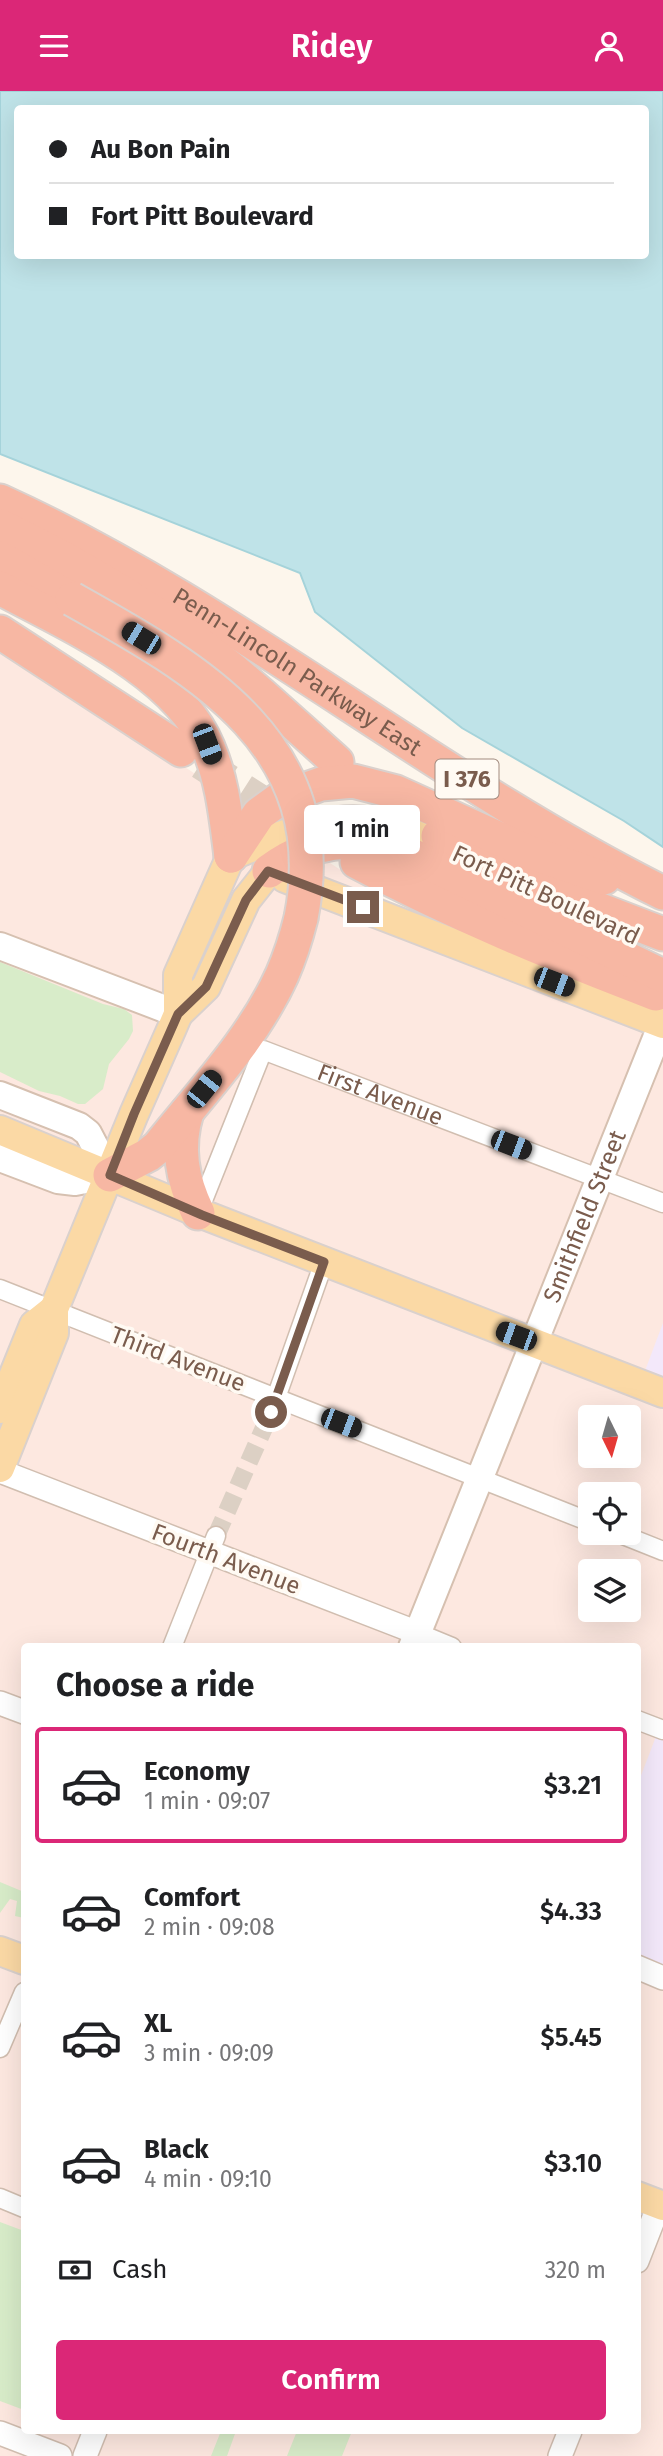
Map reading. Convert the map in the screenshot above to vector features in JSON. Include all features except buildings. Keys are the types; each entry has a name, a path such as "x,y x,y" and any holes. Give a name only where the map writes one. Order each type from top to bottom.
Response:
{"highway":[{"name":"Penn-Lincoln Parkway East","path":"0,501 116,559 527,817 663,895"},
{"path":"0,526 136,602 204,647 337,762"},
{"path":"0,558 164,652 209,683 245,717 273,754 298,804 306,838 307,878 301,918 289,957 272,994 241,1041 158,1147 110,1175"},
{"path":"0,588 130,661 184,708 207,744 215,764 231,856"},
{"path":"0,632 181,750"},
{"path":"231,856 259,814 281,798 314,786 352,781 396,792 526,851 663,895"},
{"path":"436,840 569,898 663,934"},
{"path":"268,871 296,854 327,843 361,841 393,846 663,976"},
{"path":"357,862 663,1017"},
{"path":"188,1109 181,1137 182,1166 198,1213"}],"main road":[{"name":"Fort Pitt Boulevard","path":"231,856 299,829 348,820 386,824 436,840 663,950"},
{"path":"178,1014 178,975 231,856 663,1017"},
{"path":"0,1469 54,1333 54,1309 178,1014 206,987 246,900 268,871"},
{"path":"0,946 178,1014"},
{"name":"Smithfield Street","path":"415,1640 663,1017"},
{"path":"0,1095 79,1126 88,1133 110,1175"},
{"path":"0,1130 198,1213 663,1393"},
{"path":"0,1158 58,1180 75,1182 110,1175"},
{"path":"0,1409 34,1325 54,1309"},
{"path":"0,1951 21,1959"}],"street":[{"name":"First Avenue","path":"198,1213 263,1050 663,1203"},
{"path":"274,1405 324,1262"},
{"name":"Third Avenue","path":"0,1289 54,1309 274,1405 481,1478 578,1516"},
{"name":"Fourth Avenue","path":"0,1469 213,1544 415,1640"},
{"path":"641,1542 663,1551"},
{"path":"174,1643 213,1544"},
{"path":"0,1703 21,1711"},
{"path":"641,1722 663,1730"},
{"path":"641,1969 663,1977"},
{"path":"0,2048 21,1999"},
{"path":"0,2198 21,2207"},
{"path":"641,2248 656,2201"},
{"path":"0,2433 60,2456"},
{"path":"85,2456 94,2434"},
{"path":"560,2456 569,2434"}],"shaded area":[{"path":"0,645 427,927 663,1018 663,2456 0,2456"},
{"path":"663,1323 663,1393 640,1384"},
{"path":"656,1727 663,1730 663,1978 641,1969 641,1776 655,1739"}],"green space":[{"path":"0,962 103,1004 124,1009 132,1015 133,1031 109,1064 103,1089 85,1104 39,1091 0,1072"},
{"path":"0,1882 21,1891 21,1917 15,1916 17,1901 10,1899 0,1913"},
{"path":"0,2222 21,2230 21,2409 0,2401"},
{"path":"220,2434 235,2434 227,2456 211,2456"},
{"path":"296,2434 351,2434 342,2456 287,2456"}],"water":[{"path":"0,91 663,91 663,847 624,821 462,728 315,612 300,573 0,454"}],"tunnel":[{"path":"201,763 291,821"},
{"path":"216,1536 271,1412"}],"route":[{"path":"271,1412 324,1262 202,1215 110,1175 178,1014 206,987 240,910 268,871 363,907"}]}
